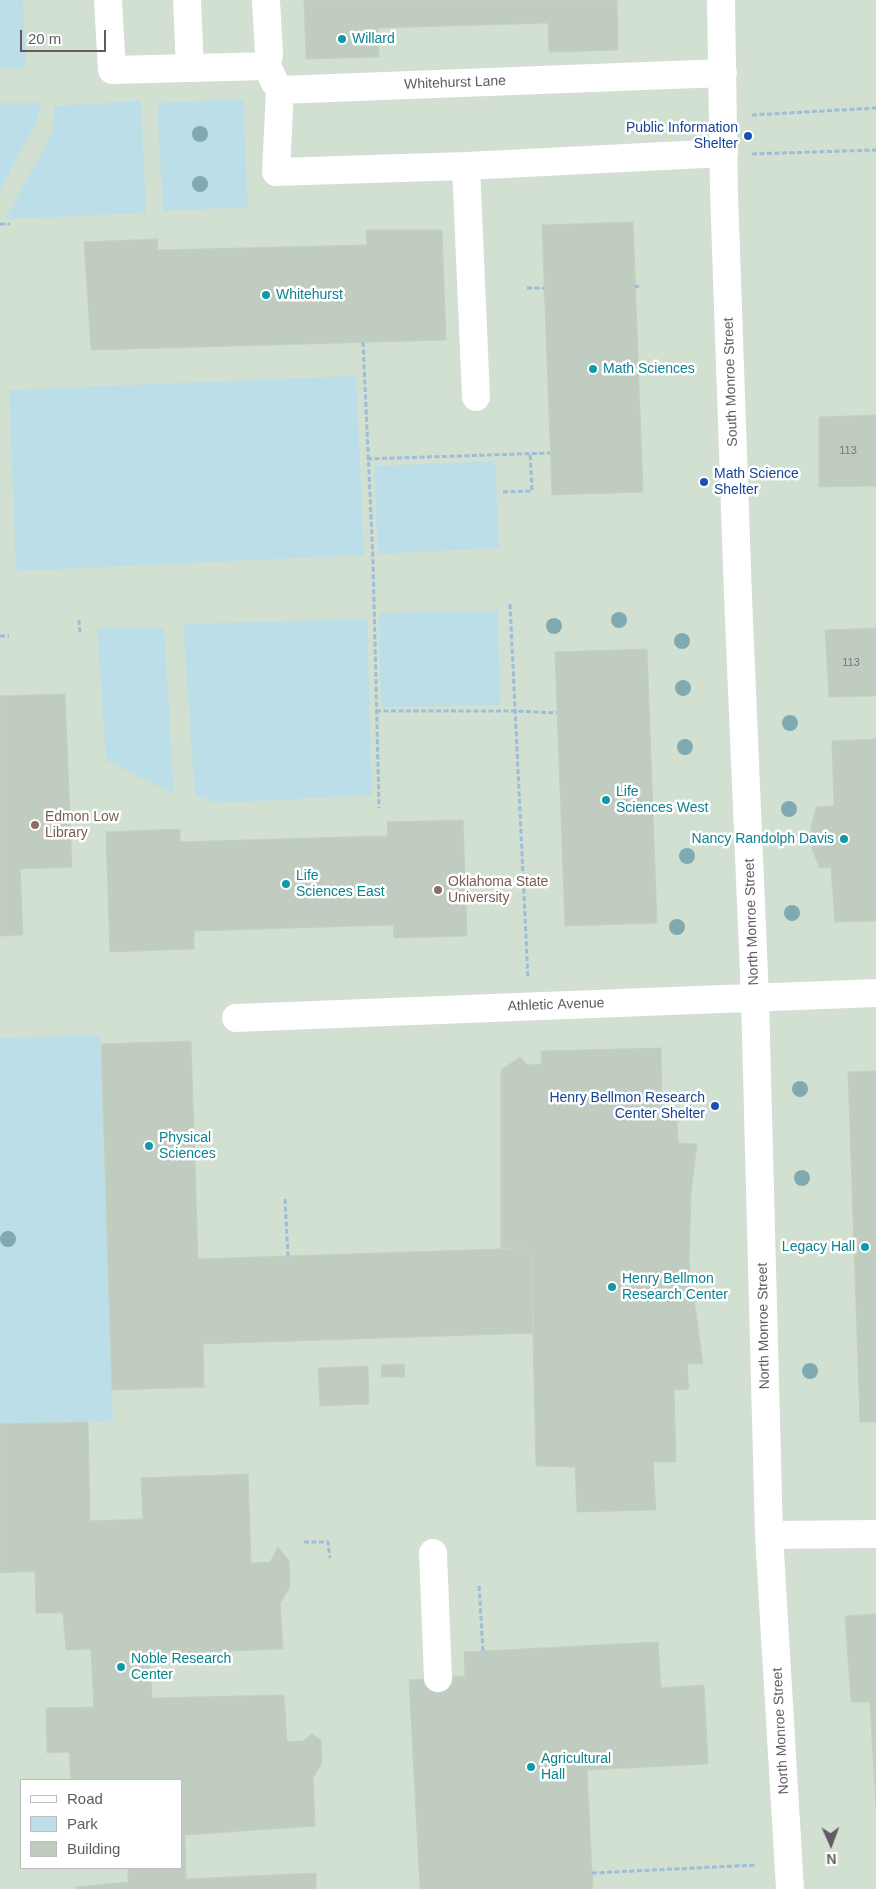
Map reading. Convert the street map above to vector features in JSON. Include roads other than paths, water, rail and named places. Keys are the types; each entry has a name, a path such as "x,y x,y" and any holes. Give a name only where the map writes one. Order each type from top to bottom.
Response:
{"street":[{"path":"108,0 112,70 267,66"},
{"path":"187,0 190,68"},
{"path":"266,0 269,54 267,66 273,81 280,90 276,172 736,154"},
{"name":"South Monroe Street","path":"721,0 723,73 736,154 744,764"},
{"name":"Whitehurst Lane","path":"280,90 723,73"},
{"path":"466,166 476,397"},
{"name":"North Monroe Street","path":"744,764 755,998 770,1535 790,1889"},
{"name":"Athletic Avenue","path":"236,1018 876,993"},
{"path":"770,1535 876,1534"},
{"path":"433,1553 438,1678"}],"place":[{"name":"Willard","path":"342,39"},
{"name":"Public Information Shelter","path":"748,136"},
{"name":"Whitehurst","path":"266,295"},
{"name":"Math Sciences","path":"593,369"},
{"name":"Math Science Shelter","path":"704,482"},
{"name":"Life Sciences West","path":"606,800"},
{"name":"Edmon Low Library","path":"35,825"},
{"name":"Nancy Randolph Davis","path":"844,839"},
{"name":"Life Sciences East","path":"286,884"},
{"name":"Oklahoma State University","path":"438,890"},
{"name":"Henry Bellmon Research Center Shelter","path":"715,1106"},
{"name":"Physical Sciences","path":"149,1146"},
{"name":"Legacy Hall","path":"865,1247"},
{"name":"Henry Bellmon Research Center","path":"612,1287"},
{"name":"Noble Research Center","path":"121,1667"},
{"name":"Agricultural Hall","path":"531,1767"}]}
